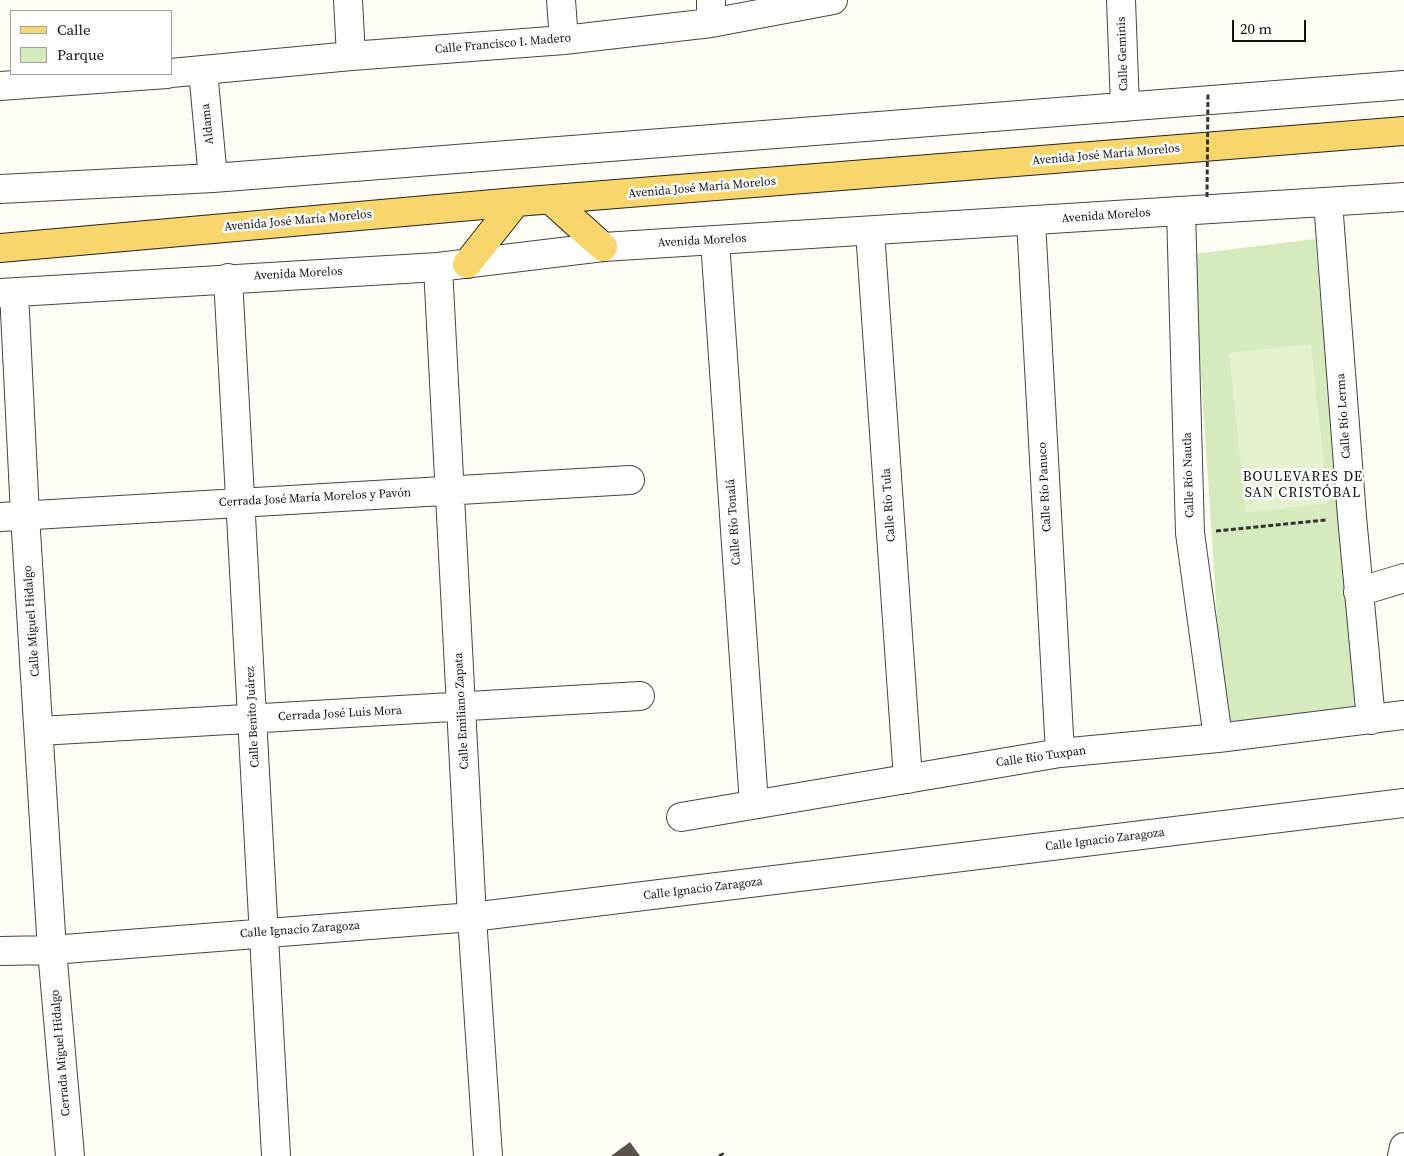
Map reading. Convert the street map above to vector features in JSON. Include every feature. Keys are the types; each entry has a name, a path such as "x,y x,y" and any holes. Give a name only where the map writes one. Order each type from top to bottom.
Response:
{"main road":[{"name":"Avenida José María Morelos","path":"0,248 516,202 552,201 1404,131"},
{"path":"552,201 603,247"},
{"path":"467,264 516,202"}],"street":[{"path":"348,0 351,56"},
{"path":"561,0 564,40"},
{"name":"Calle Francisco I. Madero","path":"172,73 351,56 564,40 711,12 833,0"},
{"name":"Calle Geminis","path":"1121,0 1125,108"},
{"name":"Aldama","path":"202,71 213,178"},
{"path":"0,86 152,75"},
{"path":"0,189 213,178 1404,85"},
{"name":"Avenida Morelos","path":"7,293 228,278 438,267 603,247 1404,196"},
{"name":"Calle Río Lerma","path":"1328,202 1358,592 1370,720"},
{"name":"Calle Río Nautla","path":"1181,211 1190,534 1218,738"},
{"name":"Calle Río Panuco","path":"1031,221 1060,753"},
{"name":"Calle Río Tula","path":"870,231 908,779"},
{"name":"Calle Río Tonalá","path":"715,241 754,804"},
{"name":"Calle Emiliano Zapata","path":"438,267 472,917 488,1156"},
{"name":"Calle Benito Juárez","path":"228,278 276,1156"},
{"name":"Calle Miguel Hidalgo","path":"7,293 13,516 40,731 52,950"},
{"name":"Cerrada José María Morelos y Pavón","path":"13,516 630,480"},
{"path":"1358,592 1404,578"},
{"name":"Cerrada José Luis Mora","path":"40,731 640,696"},
{"name":"Calle Río Tuxpan","path":"681,817 1060,753 1218,738 1404,715"},
{"name":"Calle Ignacio Zaragoza","path":"0,951 52,950 472,917 1404,803"},
{"name":"Cerrada Miguel Hidalgo","path":"52,950 70,1156"},
{"path":"1402,1156 1404,1147"}],"path":[{"path":"1207,197 1208,93"},
{"path":"1190,534 1352,517"},
{"path":"719,1156 723,1154 725,1156"}],"green space":[{"path":"1315,239 1357,711 1224,722 1193,254"},
{"path":"1311,344 1328,503 1246,513 1229,353"}],"building":[{"path":"630,1142 640,1156 611,1156"}],"district":[{"name":"BOULEVARES DE SAN CRISTÓBAL","path":"1303,486"}]}
